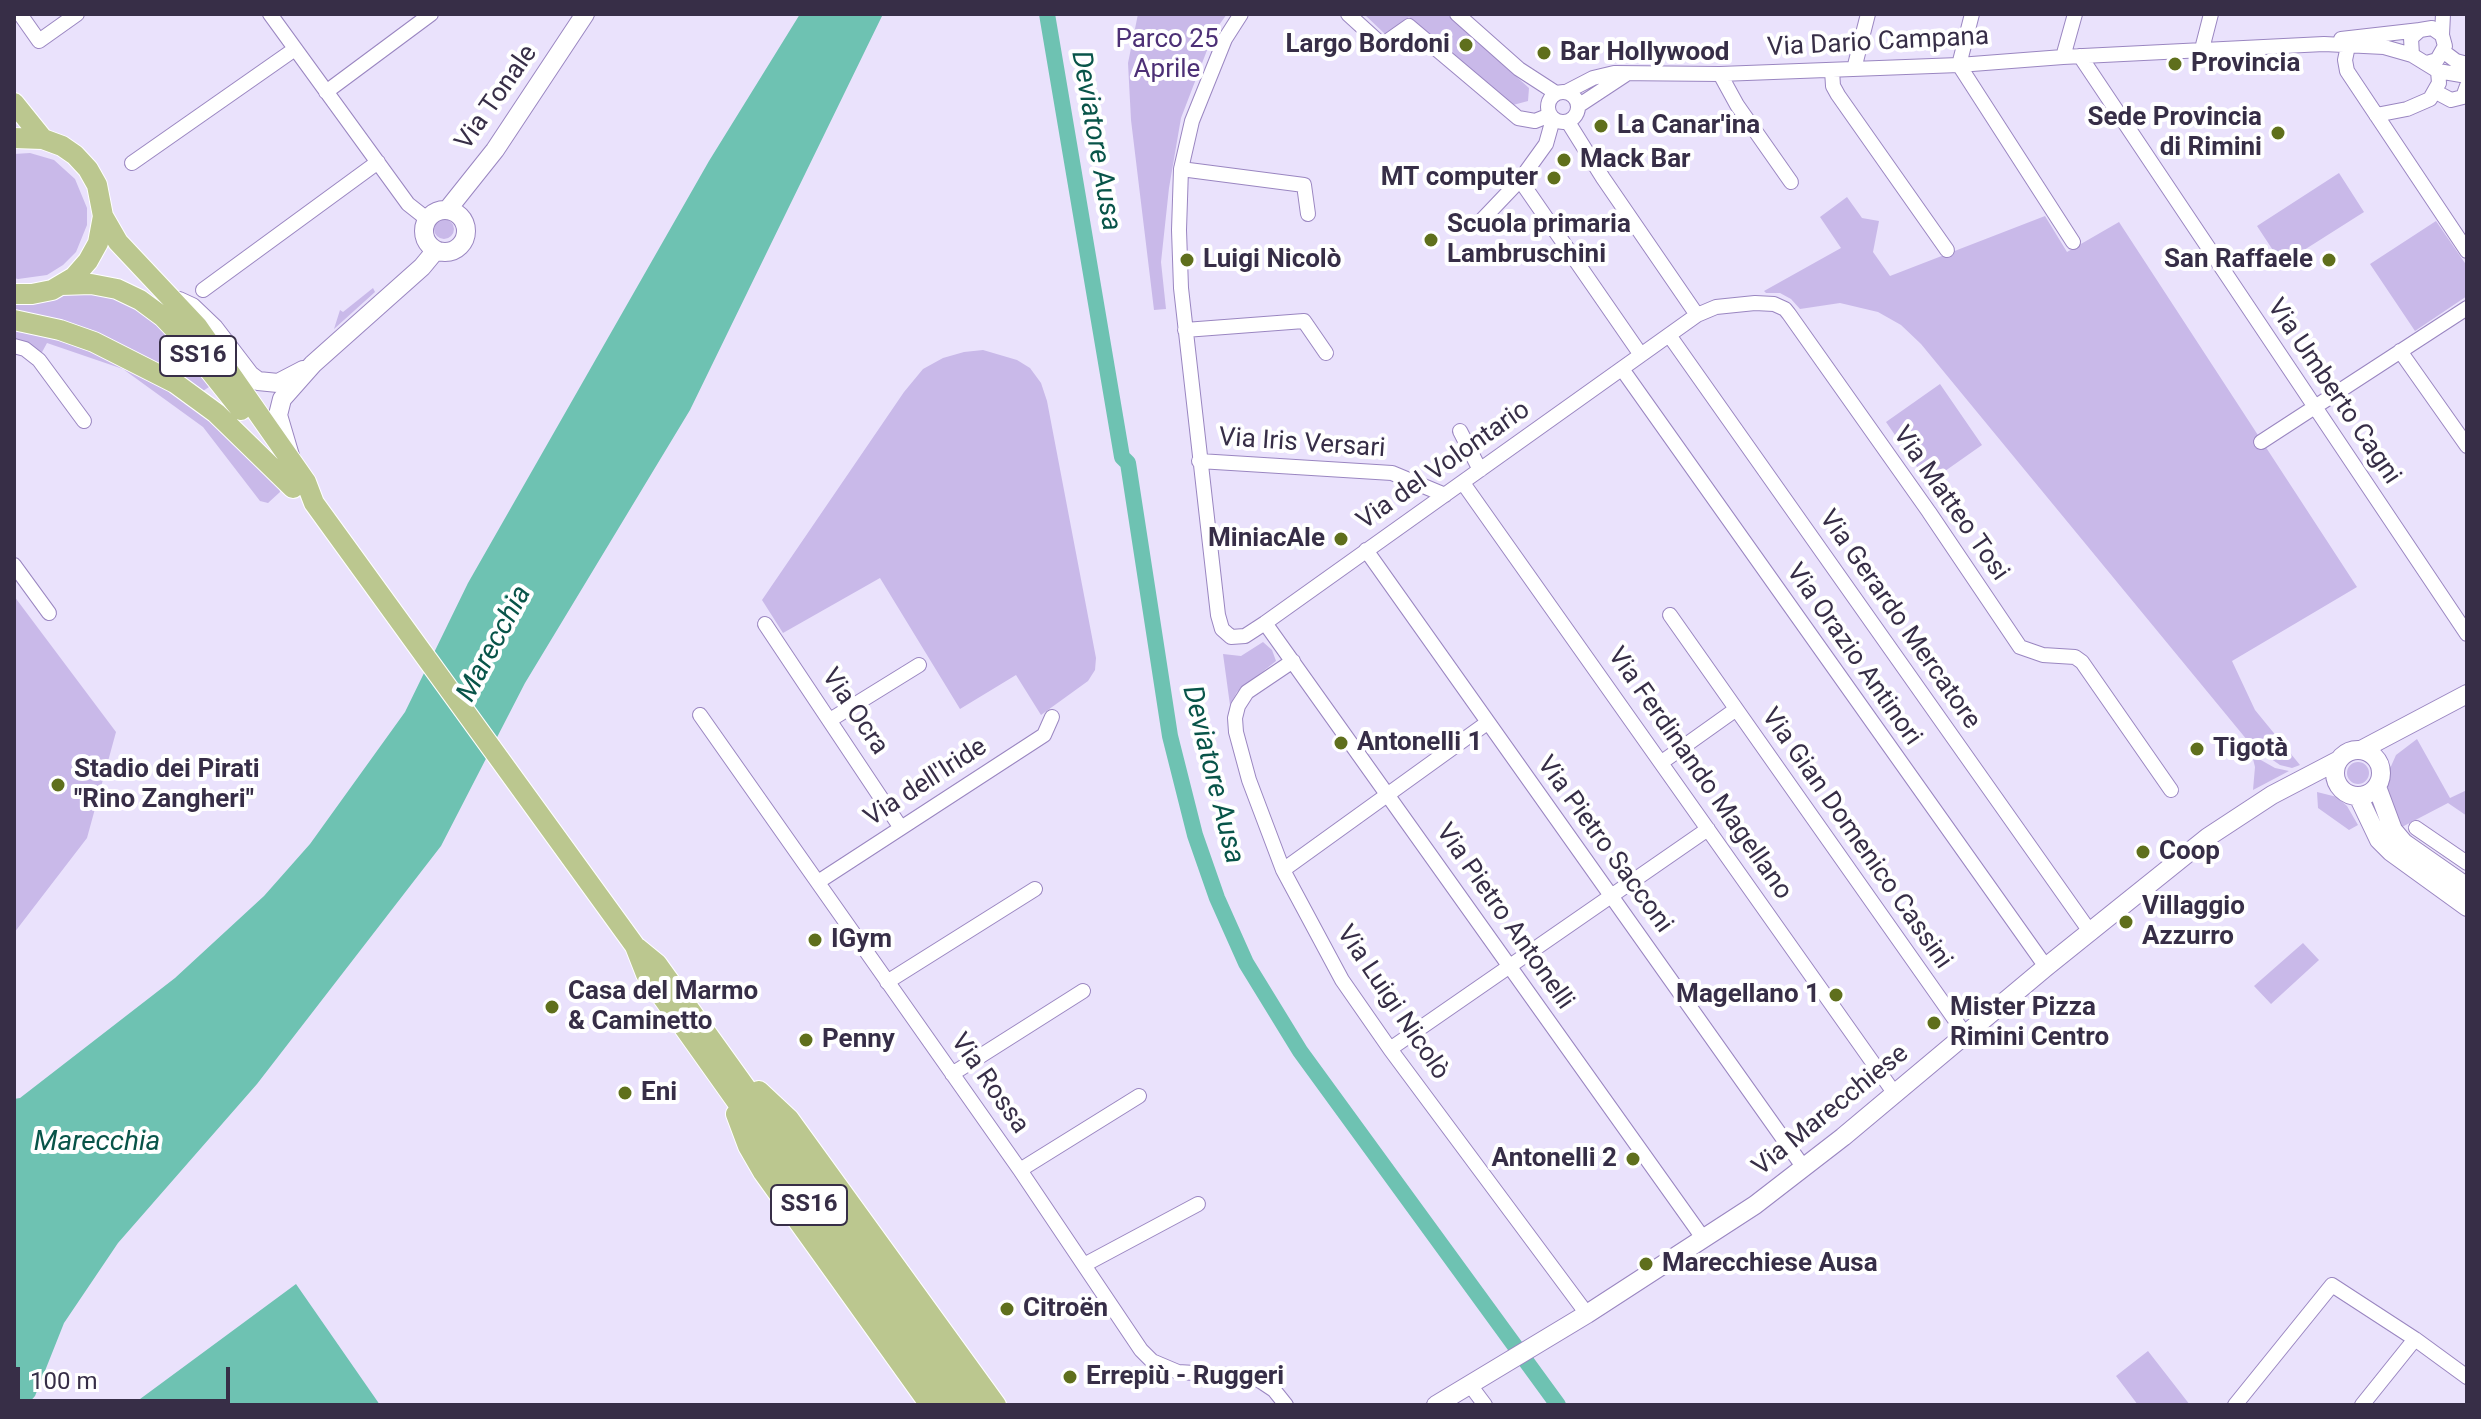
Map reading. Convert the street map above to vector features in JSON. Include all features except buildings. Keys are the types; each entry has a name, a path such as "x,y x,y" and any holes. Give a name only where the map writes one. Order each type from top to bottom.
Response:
{"main road":[{"name":"Via Tonale","path":"448,209 495,150 585,14"},
{"name":"SS16","path":"14,103 43,139"},
{"name":"SS16","path":"14,138 43,139 62,146 88,169 97,185 103,216 118,242 197,326 306,482 314,503 635,946 657,964 734,1084 900,1318 952,1405"},
{"path":"448,209 464,220 464,240 455,249 436,250 425,236 427,219 436,211 448,209"},
{"path":"61,285 74,277 88,261 98,243 103,216"},
{"path":"291,460 278,415 287,393 313,364 422,267 436,250"},
{"name":"SS16","path":"14,294 32,294 61,285 91,284 117,289 163,317 187,342 260,434 293,488 314,503"},
{"path":"170,298 192,307 214,328 258,381 278,383 313,364"},
{"path":"14,320 60,330 94,342 175,383 216,413 293,488"},
{"path":"2361,750 2371,754 2380,765 2381,776 2377,787 2370,793 2358,796 2346,793 2337,783 2335,770 2339,760 2349,752 2361,750 2467,694"},
{"path":"2380,765 2390,750 2427,716"},
{"name":"Via Marecchiese","path":"1436,1405 1559,1332 1755,1205 2208,837 2272,795 2339,760"},
{"name":"Via Marecchiese","path":"2272,795 2337,783"},
{"path":"2377,787 2393,830 2404,843 2467,887"},
{"path":"2358,796 2379,840 2467,907"},
{"path":"734,1084 748,1146 763,1172 930,1405"},
{"path":"734,1084 765,1095 789,1119 996,1405"},
{"name":"SS16","path":"900,1318 973,1405"}],"street":[{"path":"20,14 39,41 77,14"},
{"path":"270,14 408,204 427,219"},
{"path":"403,14 413,28"},
{"path":"326,92 431,14"},
{"path":"1199,461 1181,288 1181,169 1192,121 1225,39 1241,14"},
{"path":"1348,14 1382,45 1409,26 1518,118 1535,121 1558,110 1576,115 1578,106 1625,75"},
{"path":"1457,14 1519,69 1558,110 1697,315"},
{"path":"1854,69 1868,14"},
{"path":"1972,14 1959,65 2073,242"},
{"path":"2063,57 2075,14"},
{"path":"2202,49 2211,14"},
{"path":"2412,55 2411,38 2431,27 2443,14"},
{"path":"2376,115 2407,109 2430,99 2436,92 2432,67 2444,52 2445,40 2431,27"},
{"name":"Via Dario Campana","path":"2324,44 2340,39 2431,27"},
{"name":"Via Dario Campana","path":"1558,110 1600,76 1614,73 1720,74 1959,65 2324,44 2384,47 2412,55 2432,67 2467,76"},
{"path":"2348,46 2345,60 2347,71 2467,251"},
{"path":"132,163 295,49"},
{"path":"2444,52 2456,61 2467,64"},
{"name":"Via Umberto Cagni","path":"2080,56 2467,634"},
{"path":"1832,70 1833,86 1838,95 1947,250"},
{"path":"1720,74 1737,105 1791,182"},
{"path":"2436,92 2451,100 2463,97 2467,86"},
{"path":"1480,222 1520,180 1546,144 1558,110"},
{"path":"203,290 378,162"},
{"path":"1181,169 1304,185 1308,214"},
{"path":"1520,180 1641,355"},
{"name":"Via Matteo Tosi","path":"1669,335 1697,315 1716,307 1774,304 1785,309 2020,647 2043,655 2075,657 2082,662 2171,790"},
{"path":"2261,442 2467,308"},
{"path":"1185,330 1304,321 1326,353"},
{"name":"Via del Volontario","path":"1199,461 1218,615 1222,629 1231,637 1245,636 1669,335"},
{"name":"Via Gerardo Mercatore","path":"1669,335 2091,933"},
{"path":"14,346 25,349 39,360 84,421"},
{"path":"2400,351 2467,446"},
{"name":"Via Orazio Antinori","path":"1622,369 2046,967"},
{"path":"1460,431 1480,470"},
{"name":"Via Iris Versari","path":"1199,461 1392,473 1445,495"},
{"name":"Via Ferdinando Magellano","path":"1463,483 1895,1094"},
{"name":"Via Pietro Sacconi","path":"1366,550 1804,1168"},
{"path":"14,565 49,613"},
{"name":"Via Gian Domenico Cassini","path":"1670,615 1965,1034"},
{"name":"Via Pietro Antonelli","path":"1265,623 1703,1238"},
{"name":"Via Ocra","path":"765,624 901,828"},
{"name":"Via Luigi Nicolò","path":"1293,661 1247,692 1235,718 1249,780 1283,870 1342,980 1587,1314"},
{"path":"830,720 919,665"},
{"name":"Via Gian Domenico Cassini","path":"1662,762 1735,710"},
{"name":"Via Rossa","path":"700,715 1020,1170 1141,1350 1152,1361 1178,1372 1244,1376 1259,1380 1274,1390 1286,1405"},
{"name":"Via dell'Iride","path":"818,882 1044,735 1052,717"},
{"path":"1283,870 1487,723"},
{"path":"2416,828 2467,863"},
{"path":"1390,1049 1708,829"},
{"path":"887,982 1035,889"},
{"path":"952,1074 1083,991"},
{"path":"1020,1170 1139,1096"},
{"path":"1084,1265 1198,1204"},
{"path":"2235,1405 2332,1285 2467,1377"},
{"path":"2362,1405 2415,1339"},
{"path":"1470,1385 1485,1405"}],"green space":[{"name":"Parco 25 Aprile","path":"1138,14 1227,14 1214,32 1181,118 1161,262 1166,309 1154,310 1131,120 1128,63"},
{"path":"1364,14 1447,14 1529,88 1528,101 1513,105 1409,17 1386,35"},
{"path":"30,153 54,160 75,179 87,208 87,225 76,252 63,265 47,275 18,279 14,278 14,154"},
{"path":"2339,173 2364,212 2282,264 2257,226"},
{"path":"1847,197 1862,218 1879,221 1873,252 1890,276 2045,216 2067,252 2119,222 2357,587 2232,661 2255,710 2300,765 2292,768 2280,765 2252,746 1921,344 1901,325 1878,312 1840,303 1800,309 1780,293 1764,291 1841,248 1820,217"},
{"path":"444,219 451,222 454,229 451,236 444,239 437,236 434,229 437,222"},
{"path":"2436,221 2467,266 2467,296 2415,331 2370,264"},
{"path":"373,288 375,292 334,329 340,310 343,312"},
{"path":"92,289 149,313 211,384 209,387 199,390 155,363 99,335 14,311 14,301"},
{"path":"14,324 73,339 205,411 279,487 280,492 268,503 260,501 203,427 123,369 47,343 41,354 14,340"},
{"path":"983,350 1017,360 1030,368 1041,383 1096,658 1095,670 1088,681 1041,715 1016,675 960,709 880,578 783,633 762,600 904,392 923,369 943,358"},
{"path":"1940,384 1982,445 1928,483 1886,422"},
{"name":"Stadio dei Pirati \"Rino Zangheri\"","path":"14,596 116,732 87,838 14,933"},
{"path":"1263,642 1272,650 1276,661 1237,692 1230,705 1223,654 1241,656"},
{"path":"2417,739 2450,798 2467,790 2467,816 2448,803 2402,827 2388,792 2388,773 2396,755"},
{"path":"2252,755 2275,768 2289,771 2253,790 2255,767"},
{"path":"2358,762 2369,773 2358,784 2347,773"},
{"path":"2317,792 2337,797 2347,806 2358,825 2349,830 2318,808"},
{"path":"2303,943 2319,960 2271,1004 2254,986"},
{"path":"2148,1351 2190,1405 2138,1405 2116,1376"}],"water":[{"name":"Marecchia","path":"800,14 883,14 690,410 525,683 441,846 257,1084 118,1243 64,1323 35,1396 27,1405 14,1405 14,1099 20,1098 175,978 264,896 310,844 405,712 468,583 709,161"},
{"path":"296,1284 380,1405 131,1405 136,1402"}],"waterway":[{"name":"Deviatore Ausa","path":"1047,14 1122,457 1128,463 1170,736 1195,835 1217,898 1246,963 1300,1051 1558,1405"}],"place":[{"name":"Largo Bordoni","path":"1466,45"},
{"name":"Bar Hollywood","path":"1544,53"},
{"name":"Provincia","path":"2175,64"},
{"name":"La Canar'ina","path":"1601,126"},
{"name":"Sede Provincia di Rimini","path":"2278,133"},
{"name":"Mack Bar","path":"1564,160"},
{"name":"MT computer","path":"1554,178"},
{"name":"Scuola primaria Lambruschini","path":"1431,240"},
{"name":"Luigi Nicolò","path":"1187,260"},
{"name":"San Raffaele","path":"2329,260"},
{"name":"MiniacAle","path":"1341,539"},
{"name":"Antonelli 1","path":"1341,743"},
{"name":"Tigotà","path":"2197,749"},
{"name":"Stadio dei Pirati \"Rino Zangheri\"","path":"58,785"},
{"name":"Coop","path":"2143,852"},
{"name":"Villaggio Azzurro","path":"2126,922"},
{"name":"IGym","path":"815,940"},
{"name":"Magellano 1","path":"1836,995"},
{"name":"Casa del Marmo & Caminetto","path":"552,1007"},
{"name":"Mister Pizza Rimini Centro","path":"1934,1023"},
{"name":"Penny","path":"806,1040"},
{"name":"Eni","path":"625,1093"},
{"name":"Antonelli 2","path":"1633,1159"},
{"name":"Marecchiese Ausa","path":"1646,1264"},
{"name":"Citroën","path":"1007,1309"},
{"name":"Errepiù - Ruggeri","path":"1070,1377"}]}
